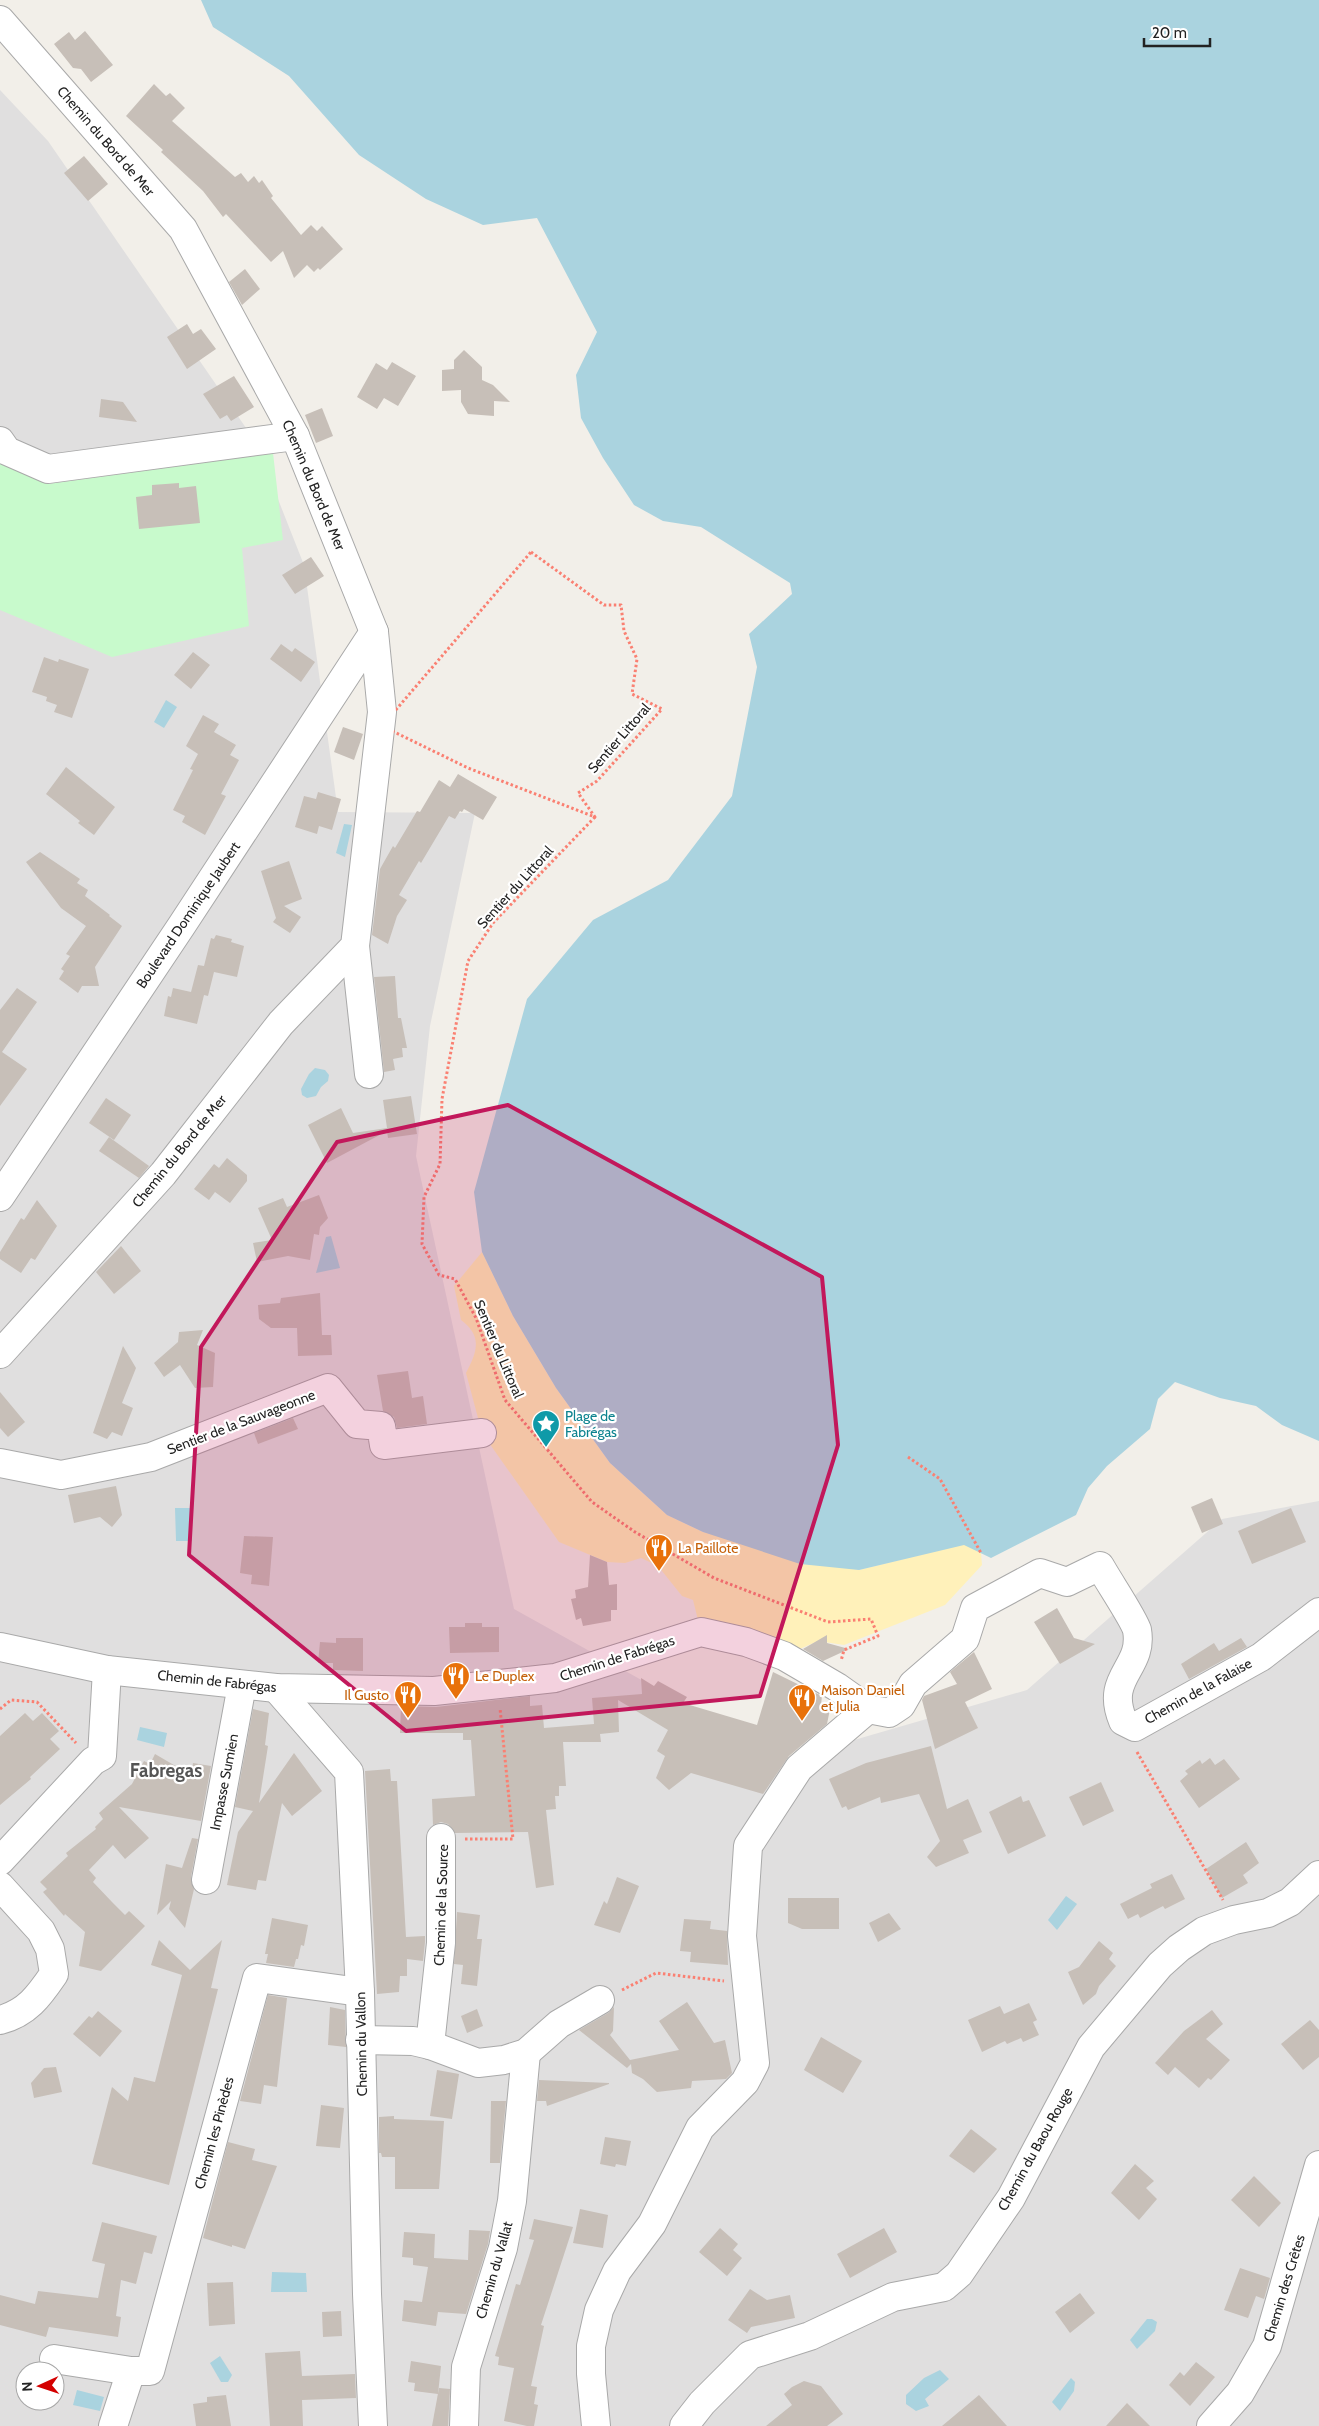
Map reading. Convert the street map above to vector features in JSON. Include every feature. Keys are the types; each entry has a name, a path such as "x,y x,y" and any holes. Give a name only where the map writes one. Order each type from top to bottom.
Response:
{"street":[{"name":"Chemin du Bord de Mer","path":"0,20 183,229 295,436 374,632 382,726 355,946 369,1074"},
{"path":"0,441 7,451 48,469 295,436"},
{"name":"Boulevard Dominique Jaubert","path":"0,1197 182,925 374,632"},
{"name":"Chemin du Bord de Mer","path":"0,1354 163,1174 281,1023 355,946"},
{"name":"Sentier de la Sauvageonne","path":"0,1463 61,1475 151,1457 328,1388 357,1424 381,1426 384,1445 482,1433"},
{"name":"Chemin de la Falaise","path":"878,1711 901,1704 913,1684 964,1639 975,1608 1040,1573 1067,1582 1100,1566 1136,1629 1136,1648 1131,1665 1118,1688 1116,1697 1116,1704 1123,1721 1135,1726 1260,1657 1319,1612"},
{"name":"Chemin de Fabrégas","path":"0,1647 107,1670 276,1688 434,1691 498,1686 555,1678 701,1632 746,1642 784,1656 878,1711"},
{"path":"0,1861 92,1761 102,1756 107,1670"},
{"name":"Impasse Sumien","path":"206,1880 242,1684"},
{"name":"Chemin du Vallon","path":"276,1688 349,1772 360,1992 373,2426"},
{"path":"596,2426 590,2374 591,2346 599,2310 617,2271 652,2224 700,2128 745,2082 755,2063 742,1936 748,1846 799,1768 878,1711"},
{"name":"Chemin de la Source","path":"430,2045 441,1943 441,1838"},
{"name":"Chemin du Baou Rouge","path":"684,2426 702,2403 750,2355 810,2336 893,2297 944,2287 959,2274 1011,2198 1091,2047 1160,1965 1179,1948 1204,1931 1234,1920 1268,1913 1290,1902 1319,1875"},
{"path":"0,1886 42,1931 50,1949 54,1974 34,2002 12,2017 0,2020"},
{"name":"Chemin les Pinèdes","path":"54,2359 131,2371 150,2371 257,1978 360,1992"},
{"path":"360,2040 413,2041 430,2045 478,2063 504,2060 526,2053 559,2024 600,2000"},
{"name":"Chemin du Vallat","path":"464,2426 466,2367 503,2248 512,2200 526,2053"},
{"name":"Chemin des Crêtes","path":"1212,2426 1240,2393 1267,2346 1319,2165"},
{"path":"113,2426 131,2371"}],"path":[{"name":"Sentier Littoral","path":"382,726 532,552 604,605 622,605 624,631 637,659 632,694 662,709 597,781 578,793 595,817"},
{"path":"382,726 468,768 595,817"},
{"name":"Sentier du Littoral","path":"595,817 493,923 468,960 442,1099 440,1164 424,1197 422,1244 439,1275 455,1279 476,1318 505,1400 592,1502 636,1532 714,1578 828,1622 871,1619 878,1636 844,1650 838,1687"},
{"path":"908,1457 940,1479 981,1553"},
{"name":"Chemin de la Source","path":"441,1838 513,1839 498,1686"},
{"path":"0,1709 11,1700 37,1702 92,1761"},
{"path":"1135,1726 1131,1741 1234,1920"},
{"path":"600,2000 656,1973 747,1984"}],"highlighted area":[{"path":"508,1105 822,1277 838,1445 760,1696 406,1731 189,1555 201,1347 337,1142"}],"shaded area":[{"path":"0,90 48,141 255,441 304,565 338,812 475,813 430,1026 416,1156 514,1609 785,1760 1027,1690 1222,1519 1319,1501 1319,2426 0,2426"}],"sand":[{"name":"Plage de Fabrégas","path":"482,1252 513,1316 556,1388 610,1463 667,1515 703,1532 859,1570 964,1544 981,1553 982,1565 945,1605 844,1645 818,1641 784,1656 701,1632 693,1600 682,1596 658,1566 641,1558 625,1563 607,1562 559,1542 482,1433 466,1373 475,1351 475,1338 473,1332 461,1320 454,1286"}],"green space":[{"path":"273,453 283,540 242,548 249,626 112,657 0,610 0,458 4,463 48,484"}],"water":[{"path":"201,0 1319,0 1319,1441 1282,1425 1256,1406 1220,1398 1175,1382 1158,1399 1150,1429 1107,1466 1088,1488 1076,1515 991,1558 964,1545 859,1570 800,1564 703,1532 667,1515 610,1463 556,1388 513,1316 482,1252 474,1192 527,999 593,920 668,880 732,796 757,667 749,634 792,594 790,583 701,527 663,521 634,505 603,458 581,418 576,375 597,332 537,218 483,225 426,199 359,155 289,76 213,27"},
{"path":"166,700 177,707 164,728 154,722"},
{"path":"344,824 352,825 345,857 336,853"},
{"path":"315,1068 325,1070 329,1075 328,1081 321,1087 316,1096 307,1098 302,1095 301,1089 309,1074"},
{"path":"331,1236 340,1268 316,1273 326,1237"},
{"path":"175,1508 192,1508 192,1541 176,1541"},
{"path":"140,1727 167,1733 164,1747 137,1740"},
{"path":"1066,1896 1077,1904 1057,1930 1048,1920"},
{"path":"272,2272 306,2273 307,2292 271,2292"},
{"path":"1147,2319 1157,2322 1155,2331 1137,2349 1130,2340"},
{"path":"220,2356 232,2375 228,2382 221,2382 210,2363"},
{"path":"940,2370 949,2379 925,2399 929,2406 916,2411 906,2404 906,2395 924,2378"},
{"path":"1071,2378 1075,2382 1074,2391 1060,2411 1052,2402"},
{"path":"77,2390 104,2397 100,2411 73,2405"}],"building":[{"path":"85,31 113,65 91,82 81,69 73,68 54,44 69,32 75,40"},
{"path":"154,84 166,96 170,93 185,108 172,121 235,177 241,173 248,182 254,176 259,183 262,180 273,196 271,198 301,235 311,225 317,231 322,226 343,249 320,270 318,268 314,272 307,265 294,278 283,251 271,262 226,214 223,217 203,191 126,116"},
{"path":"84,156 108,184 88,201 64,173"},
{"path":"245,269 260,289 242,305 229,282"},
{"path":"187,324 193,334 201,329 216,349 187,369 167,337"},
{"path":"464,350 482,367 482,380 493,385 510,402 494,401 494,416 468,414 461,402 461,390 442,391 442,370 454,369 454,360"},
{"path":"392,362 416,376 398,406 384,398 377,409 357,397 376,363 387,370"},
{"path":"234,376 254,407 231,421 227,415 220,419 203,394"},
{"path":"101,399 123,402 137,422 99,417"},
{"path":"322,408 333,436 316,443 305,415"},
{"path":"179,483 179,488 196,486 200,523 139,529 136,497 152,495 152,485"},
{"path":"311,557 324,576 295,594 282,575"},
{"path":"281,644 292,652 295,648 315,662 301,682 270,659"},
{"path":"193,652 210,665 191,689 174,675"},
{"path":"44,657 58,662 59,659 89,669 72,718 54,712 57,705 46,701 47,697 32,692"},
{"path":"203,715 219,724 214,732 236,745 230,755 239,760 221,794 226,796 205,835 182,822 185,816 173,810 193,770 190,769 198,754 186,746"},
{"path":"343,727 363,734 354,760 334,752"},
{"path":"66,767 115,807 94,835 78,823 80,821 46,794"},
{"path":"458,774 497,797 483,820 464,809 462,812 460,811 455,819 449,816 399,895 407,900 397,916 388,944 372,935 380,869 393,846 395,848 417,811 420,812 439,780 450,787"},
{"path":"318,792 341,799 332,830 319,826 317,834 295,827 304,796 316,799"},
{"path":"40,852 80,879 77,883 88,890 85,896 122,926 95,967 99,986 82,986 78,993 59,979 64,971 61,969 70,956 66,954 86,926 61,908 26,862"},
{"path":"289,861 302,899 284,906 301,917 290,933 273,922 276,918 261,871"},
{"path":"216,935 232,939 231,942 244,946 237,977 214,972 208,996 204,995 197,1024 164,1016 168,996 171,997 173,988 191,992 198,965 204,966 211,938 214,939"},
{"path":"395,976 398,1018 401,1018 407,1048 402,1048 403,1057 393,1059 395,1070 384,1072 374,977"},
{"path":"17,988 37,1002 2,1052 27,1069 0,1106 0,1010"},
{"path":"411,1096 417,1134 388,1138 387,1131 327,1163 308,1125 341,1108 353,1133 387,1128 383,1100"},
{"path":"106,1098 131,1115 114,1140 89,1123"},
{"path":"109,1137 149,1166 139,1178 99,1151"},
{"path":"227,1158 247,1175 247,1181 230,1203 215,1192 209,1200 194,1189 214,1164 219,1168"},
{"path":"319,1195 328,1218 320,1227 319,1235 314,1234 310,1260 288,1256 257,1262 253,1243 272,1240 258,1208 283,1198 287,1207"},
{"path":"37,1200 57,1226 35,1260 31,1258 21,1273 0,1259 0,1252 21,1218 24,1220"},
{"path":"121,1246 141,1271 114,1294 96,1272"},
{"path":"320,1293 322,1335 331,1335 332,1355 298,1356 297,1328 271,1328 259,1319 258,1305 280,1303 281,1298"},
{"path":"203,1330 197,1345 215,1353 213,1387 195,1388 180,1365 164,1377 154,1363 178,1342 179,1332"},
{"path":"123,1346 136,1368 122,1403 133,1408 122,1436 112,1432 107,1439 93,1433"},
{"path":"408,1371 412,1398 423,1396 427,1424 397,1428 394,1417 383,1411 377,1375"},
{"path":"0,1392 25,1422 8,1437 0,1428"},
{"path":"293,1418 298,1429 258,1444 254,1433"},
{"path":"116,1486 122,1515 112,1527 100,1517 74,1523 68,1495"},
{"path":"1212,1498 1223,1524 1202,1533 1191,1507"},
{"path":"1291,1508 1306,1542 1252,1564 1238,1531"},
{"path":"244,1536 273,1537 269,1586 251,1584 252,1575 240,1573"},
{"path":"590,1555 607,1562 609,1585 617,1584 617,1610 611,1610 611,1621 583,1626 581,1618 576,1620 571,1599 576,1598 575,1590 588,1587"},
{"path":"1057,1608 1074,1638 1095,1644 1060,1664 1034,1622"},
{"path":"465,1623 482,1623 482,1627 499,1627 499,1652 450,1653 449,1627 465,1627"},
{"path":"827,1635 827,1643 849,1649 823,1661 803,1649"},
{"path":"336,1638 363,1638 363,1671 333,1670 333,1663 318,1663 320,1642 336,1643"},
{"path":"1241,1638 1247,1647 1189,1679 1181,1664 1214,1643 1219,1651"},
{"path":"974,1652 992,1689 965,1702 978,1728 935,1749 922,1700 924,1696 957,1684 950,1672"},
{"path":"773,1672 822,1696 821,1705 830,1709 827,1724 789,1756 763,1794 691,1773 669,1790 656,1778 665,1756 657,1751 668,1730 618,1700 619,1732 600,1734 601,1742 563,1742 566,1786 559,1786 559,1796 555,1796 556,1809 546,1810 554,1885 536,1888 528,1832 455,1833 448,1824 441,1822 433,1825 432,1799 475,1796 471,1740 463,1740 463,1733 400,1733 401,1706 436,1707 530,1696 530,1706 542,1705 544,1728 594,1724 592,1698 642,1694 641,1678 654,1686 658,1681 687,1697 683,1703 757,1725"},
{"path":"253,1709 269,1713 265,1745 268,1746 259,1803 294,1753 322,1791 292,1816 282,1803 266,1881 258,1880 256,1890 227,1885 238,1832 253,1811 235,1807"},
{"path":"25,1713 33,1721 42,1713 59,1731 50,1739 60,1749 30,1777 31,1779 0,1805 0,1736"},
{"path":"931,1746 947,1809 968,1799 982,1832 963,1840 969,1853 936,1867 927,1857 940,1841 919,1794 881,1803 880,1797 848,1810 846,1806 842,1808 829,1779 866,1763"},
{"path":"155,1754 191,1775 193,1763 211,1766 201,1821 119,1807 149,1838 125,1859 113,1845 89,1870 96,1878 93,1882 125,1915 129,1911 145,1926 101,1971 79,1966 85,1932 65,1914 64,1916 43,1892 47,1889 40,1882 68,1856 66,1853 96,1829 95,1827 103,1819 99,1813 132,1784 144,1761 150,1764"},
{"path":"1210,1758 1215,1765 1224,1759 1240,1779 1199,1808 1180,1781 1188,1774 1185,1771 1200,1760 1202,1764"},
{"path":"390,1769 391,1781 397,1781 406,1937 425,1936 425,1942 423,1961 407,1959 407,1976 400,1976 399,1992 377,1994 365,1771"},
{"path":"1101,1782 1114,1811 1083,1826 1069,1797"},
{"path":"1021,1796 1023,1802 1029,1800 1046,1836 1008,1854 989,1812"},
{"path":"192,1838 198,1839 191,1877 194,1889 185,1928 169,1909 171,1901 157,1915 166,1864 182,1868"},
{"path":"1246,1842 1259,1863 1243,1875 1248,1883 1222,1898 1206,1869"},
{"path":"1172,1874 1185,1899 1165,1909 1163,1906 1140,1918 1138,1914 1128,1919 1120,1904 1152,1888 1150,1884"},
{"path":"617,1877 639,1886 620,1933 594,1925 604,1901 607,1904"},
{"path":"788,1898 839,1898 839,1929 802,1929 788,1923"},
{"path":"457,1912 480,1915 477,1939 482,1939 477,1986 461,1984 463,1965 454,1964"},
{"path":"889,1913 901,1929 878,1942 869,1923"},
{"path":"272,1918 308,1925 304,1946 301,1945 294,1967 266,1963 268,1954 265,1954"},
{"path":"684,1919 711,1921 710,1929 727,1931 728,1965 690,1962 691,1952 680,1951"},
{"path":"159,1940 190,1970 222,1940 211,1988 218,1989 169,2185 92,2164 112,2087 128,2101 134,2077 155,2082 182,1975 151,1965"},
{"path":"1099,1941 1113,1953 1109,1959 1116,1966 1099,1986 1096,1994 1083,2005 1068,1972 1079,1967"},
{"path":"268,1995 287,1998 277,2087 264,2085 261,2104 240,2101"},
{"path":"687,2002 714,2043 725,2040 732,2073 726,2079 692,2081 691,2088 657,2092 643,2079 632,2073 631,2064 627,2068 579,2030 608,2013 614,2007 613,2031 610,2035 630,2060 679,2050 659,2021"},
{"path":"1029,2003 1037,2020 1033,2022 1039,2035 1023,2042 1021,2038 1007,2044 1005,2041 982,2052 968,2020 1000,2006 1004,2014"},
{"path":"330,2007 345,2010 346,2047 328,2045"},
{"path":"477,2009 483,2026 467,2033 461,2016"},
{"path":"1212,2010 1223,2024 1206,2039 1230,2060 1211,2080 1208,2078 1199,2088 1175,2067 1168,2075 1155,2063 1184,2031"},
{"path":"98,2011 122,2031 100,2057 73,2034 89,2016 92,2018"},
{"path":"1310,2020 1319,2030 1319,2057 1303,2070 1281,2044"},
{"path":"821,2037 862,2061 843,2093 804,2070"},
{"path":"56,2067 62,2092 34,2098 31,2083 44,2068"},
{"path":"437,2070 459,2074 452,2119 430,2116"},
{"path":"539,2080 609,2084 547,2106 546,2101 537,2101"},
{"path":"491,2101 506,2101 500,2163 490,2163"},
{"path":"321,2105 344,2108 340,2148 316,2146"},
{"path":"394,2116 394,2119 444,2121 439,2189 395,2189 395,2157 382,2157 381,2153 379,2153 379,2117"},
{"path":"971,2129 997,2149 974,2173 949,2156"},
{"path":"605,2137 631,2141 626,2166 616,2164 615,2167 600,2164"},
{"path":"228,2142 255,2149 252,2160 277,2166 245,2249 203,2238"},
{"path":"1135,2164 1154,2181 1146,2188 1157,2199 1139,2220 1111,2193"},
{"path":"1254,2176 1281,2203 1259,2227 1231,2200"},
{"path":"580,2209 608,2215 603,2248 573,2243"},
{"path":"534,2219 573,2227 541,2325 544,2326 531,2386 537,2387 534,2404 538,2405 534,2426 527,2426 504,2421 514,2368 498,2365 499,2357 495,2356 516,2284 520,2285 534,2240 529,2239"},
{"path":"102,2222 157,2236 152,2254 144,2252 136,2284 121,2280 116,2316 121,2317 118,2337 49,2327 46,2337 0,2325 0,2295 35,2304 38,2291 98,2298 105,2264 92,2261"},
{"path":"720,2228 738,2244 733,2250 742,2258 727,2276 699,2252"},
{"path":"884,2228 897,2252 850,2278 837,2254"},
{"path":"469,2230 490,2231 488,2244 466,2314 438,2312 436,2326 402,2321 404,2300 422,2302 428,2267 413,2265 413,2258 402,2257 404,2232 435,2234 434,2258 468,2260"},
{"path":"1240,2268 1270,2278 1264,2299 1256,2296 1248,2318 1224,2310"},
{"path":"233,2282 235,2324 209,2326 207,2283"},
{"path":"750,2289 767,2300 790,2295 795,2318 751,2327 747,2333 728,2320"},
{"path":"1080,2293 1095,2313 1070,2333 1055,2312"},
{"path":"341,2311 342,2336 323,2337 322,2312"},
{"path":"300,2351 302,2376 355,2374 356,2398 302,2400 303,2426 270,2426 265,2353"},
{"path":"411,2361 441,2366 438,2394 414,2391 415,2383 408,2382"},
{"path":"1196,2362 1215,2377 1190,2406 1169,2385 1180,2372 1184,2376"},
{"path":"804,2381 821,2386 843,2414 827,2426 766,2426 792,2405 784,2394 792,2387"},
{"path":"439,2388 450,2389 448,2426 432,2426"},
{"path":"226,2395 231,2426 196,2426 193,2404 207,2402 207,2397"},
{"path":"979,2395 1007,2426 942,2426"},
{"path":"1127,2403 1150,2426 1106,2426"}],"place":[{"name":"Plage de Fabrégas","path":"546,1448"},
{"name":"La Paillote","path":"659,1572"},
{"name":"Le Duplex","path":"456,1700"},
{"name":"Il Gusto","path":"408,1719"},
{"name":"Maison Daniel et Julia","path":"802,1722"}],"district":[{"name":"Fabregas","path":"166,1770"}]}
